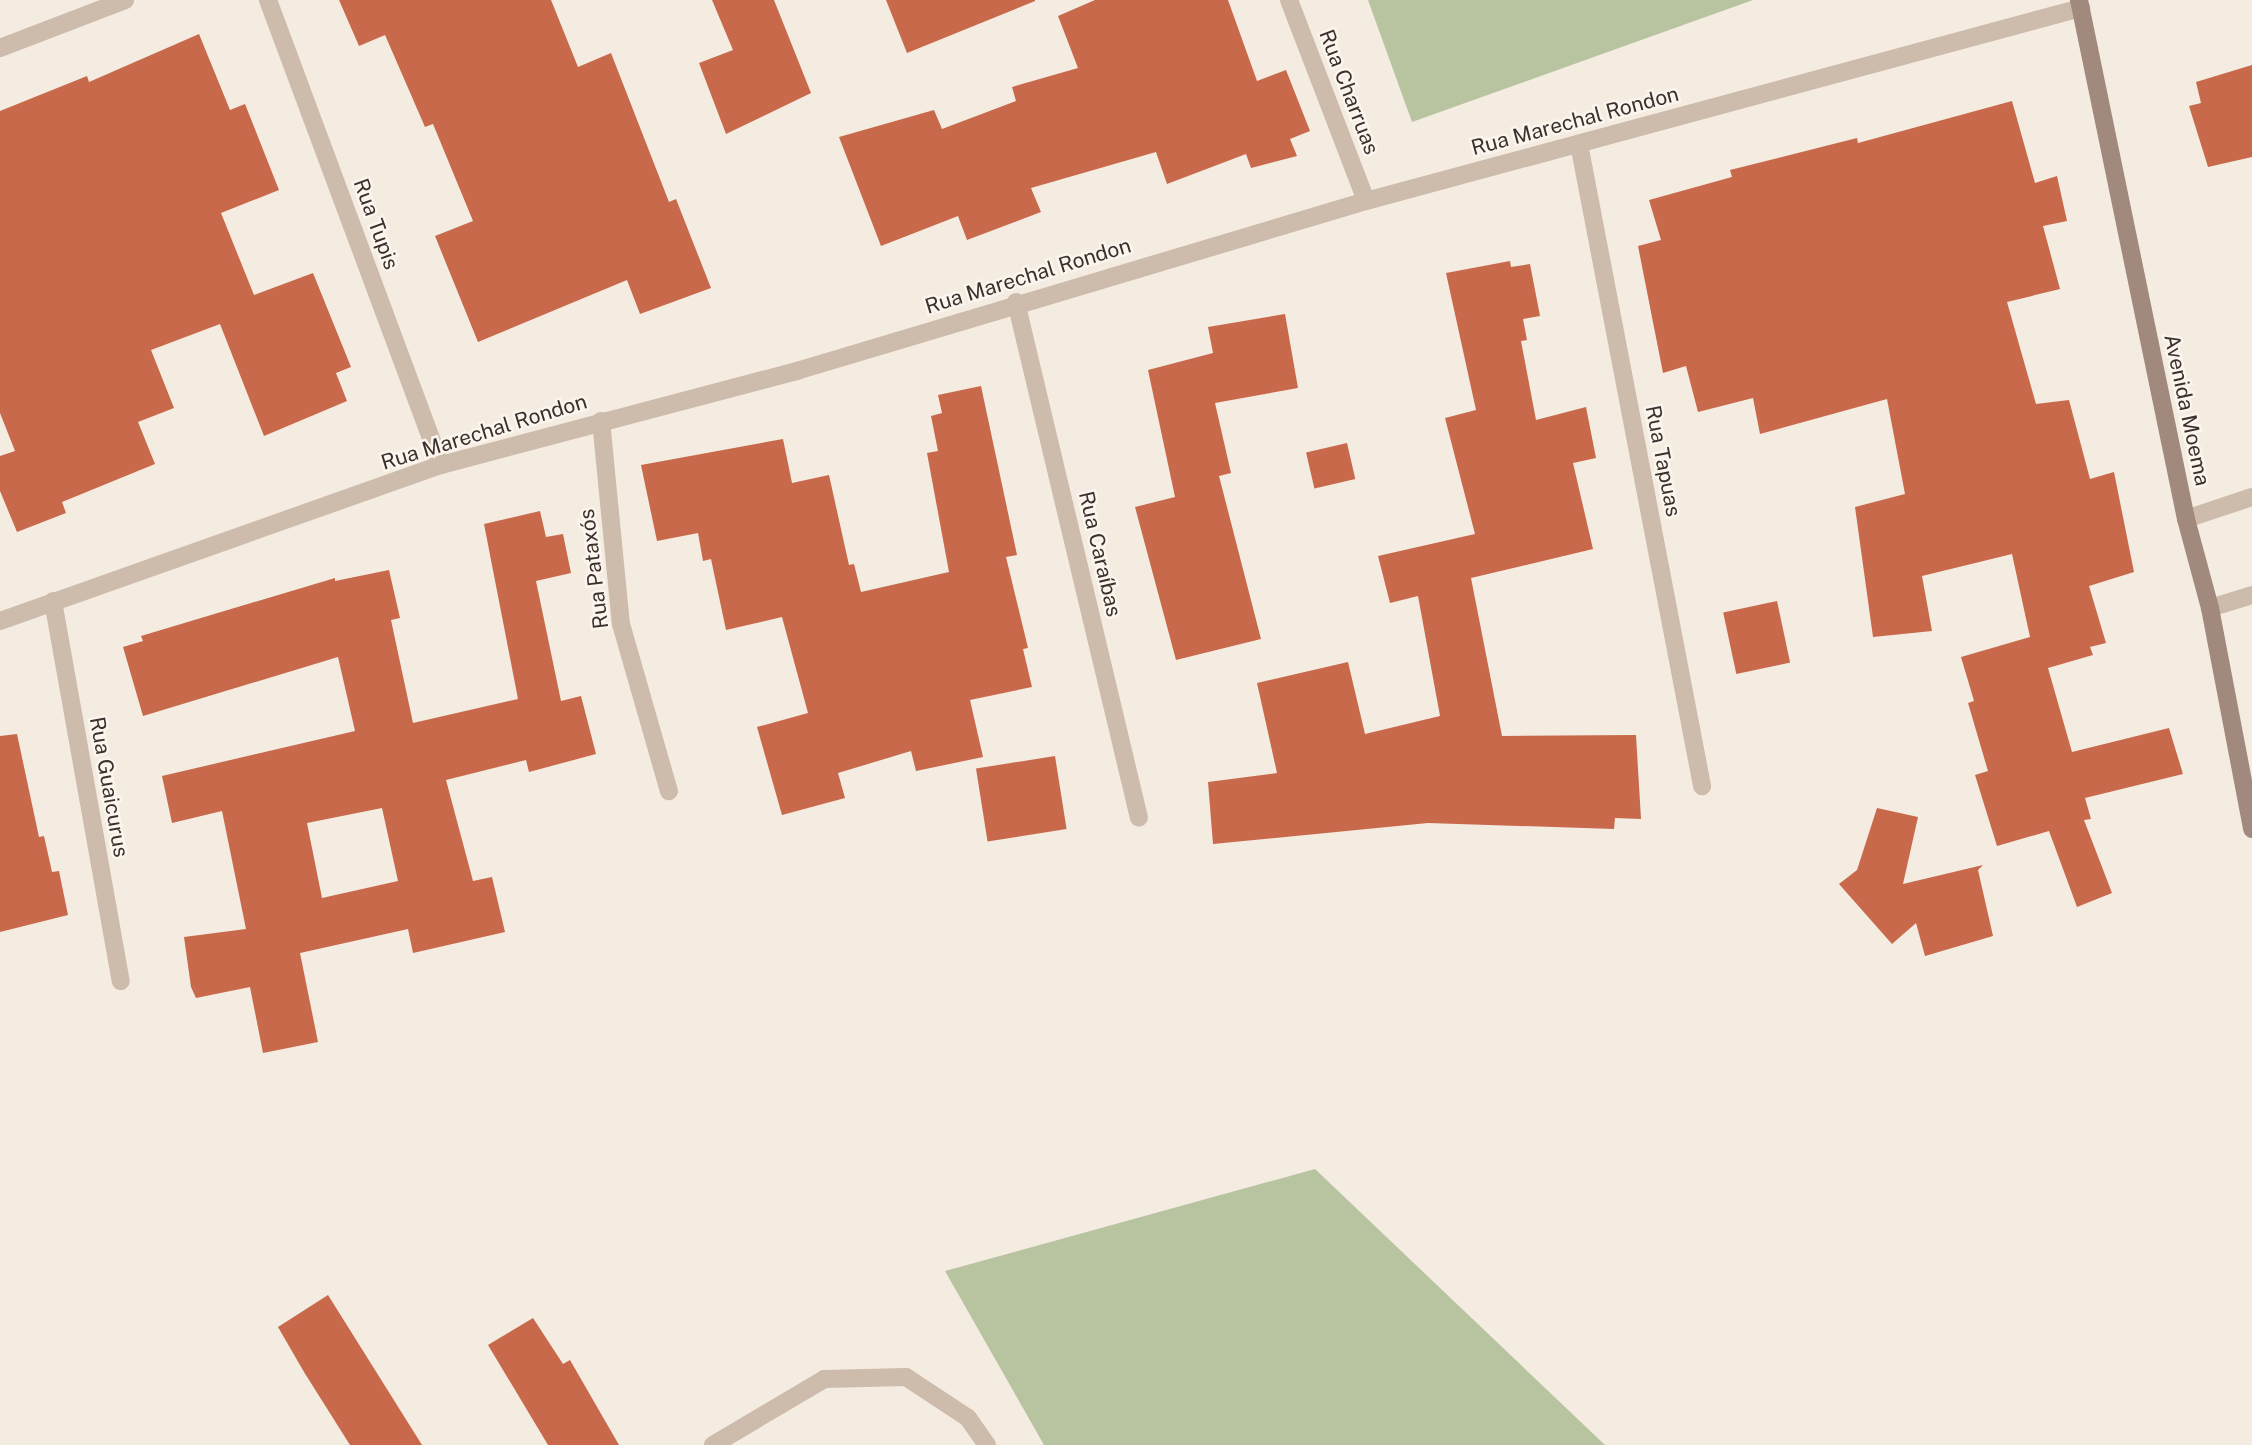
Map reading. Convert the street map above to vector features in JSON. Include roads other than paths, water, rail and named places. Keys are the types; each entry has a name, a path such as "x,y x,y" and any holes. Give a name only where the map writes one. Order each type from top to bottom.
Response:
{"main road":[{"name":"Avenida Moema","path":"2080,4 2186,519 2210,608 2252,829"}],"street":[{"path":"0,48 125,0"},
{"name":"Rua Tupis","path":"268,0 441,465"},
{"name":"Rua Charruas","path":"1289,0 1366,201"},
{"name":"Rua Marechal Rondon","path":"0,621 441,465 800,370 1016,302 1366,201 2080,4"},
{"name":"Rua Tapuas","path":"1579,144 1702,786"},
{"name":"Rua Caraíbas","path":"1016,302 1139,818"},
{"name":"Rua Pataxós","path":"601,421 621,624 669,791"},
{"path":"2186,519 2252,497"},
{"path":"2210,608 2252,595"},
{"name":"Rua Guaicurus","path":"52,601 121,981"},
{"path":"713,1445 824,1380 906,1377 968,1418 987,1445"}]}
